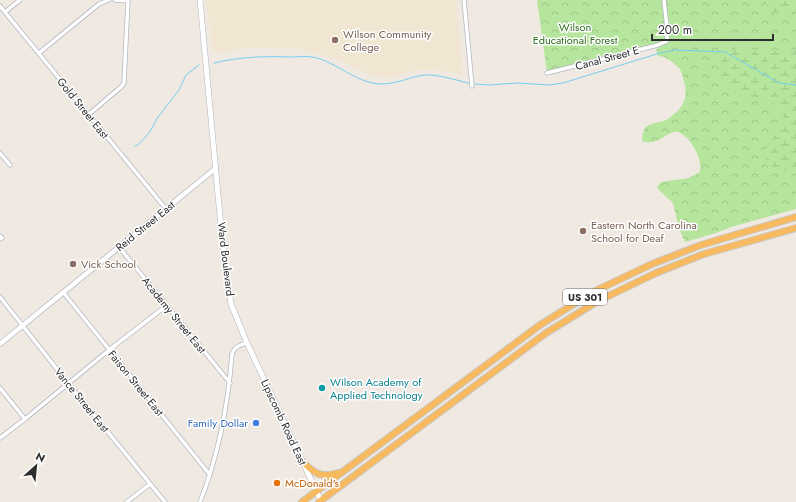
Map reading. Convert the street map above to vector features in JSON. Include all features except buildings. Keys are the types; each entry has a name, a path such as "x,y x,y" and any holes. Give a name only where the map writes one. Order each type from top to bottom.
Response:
{"highway":[{"name":"US 301","path":"302,502 540,325 593,292 652,264 701,245 796,217"},
{"name":"US 301","path":"320,502 546,333 598,301 704,254 796,228"},
{"path":"303,462 313,471 321,475 328,476 343,471"}],"main road":[{"name":"Ward Boulevard","path":"200,0 226,277 231,304 247,343"},
{"name":"Lipscomb Road East","path":"247,343 303,462 320,502"}],"street":[{"path":"5,12 20,0"},
{"path":"39,53 95,8 109,0"},
{"path":"88,114 124,83 128,1 115,0"},
{"path":"464,0 472,86"},
{"name":"Canal Street E","path":"546,73 658,45 667,40 664,0"},
{"name":"Gold Street East","path":"0,6 166,209"},
{"path":"0,153 10,165"},
{"name":"Reid Street East","path":"0,344 216,168"},
{"path":"0,236 2,238 0,239"},
{"name":"Academy Street East","path":"119,247 230,383"},
{"name":"Faison Street East","path":"63,292 210,475"},
{"name":"Vance Street East","path":"0,297 165,502"},
{"path":"0,438 26,419 68,383 166,306"},
{"path":"200,502 210,475 220,440 230,383 232,354 234,349 247,343"},
{"path":"0,388 26,419"},
{"path":"127,502 150,484"}],"shaded area":[{"name":"Wilson Community College","path":"206,0 456,0 463,74 434,70 415,70 392,78 370,75 337,59 300,49 250,48 213,53"}],"green space":[{"name":"Wilson Educational Forest","path":"537,0 796,0 796,209 731,227 685,242 679,229 673,203 657,187 661,182 688,178 699,173 700,163 698,156 687,138 677,132 670,133 654,142 642,141 646,127 667,120 677,112 684,102 686,90 679,68 667,58 658,56 656,50 659,47 547,73"},
{"path":"763,0 792,0 787,12 779,14 773,12"},
{"path":"738,48 771,51 796,50 796,168 771,173 766,162 766,153 769,145 782,124 783,116 779,107 771,101 749,99 739,96 730,88 718,71 716,63 717,58 725,52"}],"waterway":[{"path":"475,84 489,85 518,83 549,85 563,83 660,53 676,50 725,52 779,83 796,85"},
{"path":"214,63 252,57 309,57 328,62 358,78 374,83 391,83 424,75 444,77 469,83"},
{"path":"135,146 138,145 149,133 158,117 179,90 186,75 199,65"}],"place":[{"name":"Wilson Community College","path":"335,40"},
{"name":"Eastern North Carolina School for Deaf","path":"583,231"},
{"name":"Vick School","path":"73,264"},
{"name":"Wilson Academy of Applied Technology","path":"322,388"},
{"name":"Family Dollar","path":"256,423"},
{"name":"McDonald's","path":"277,483"}]}
